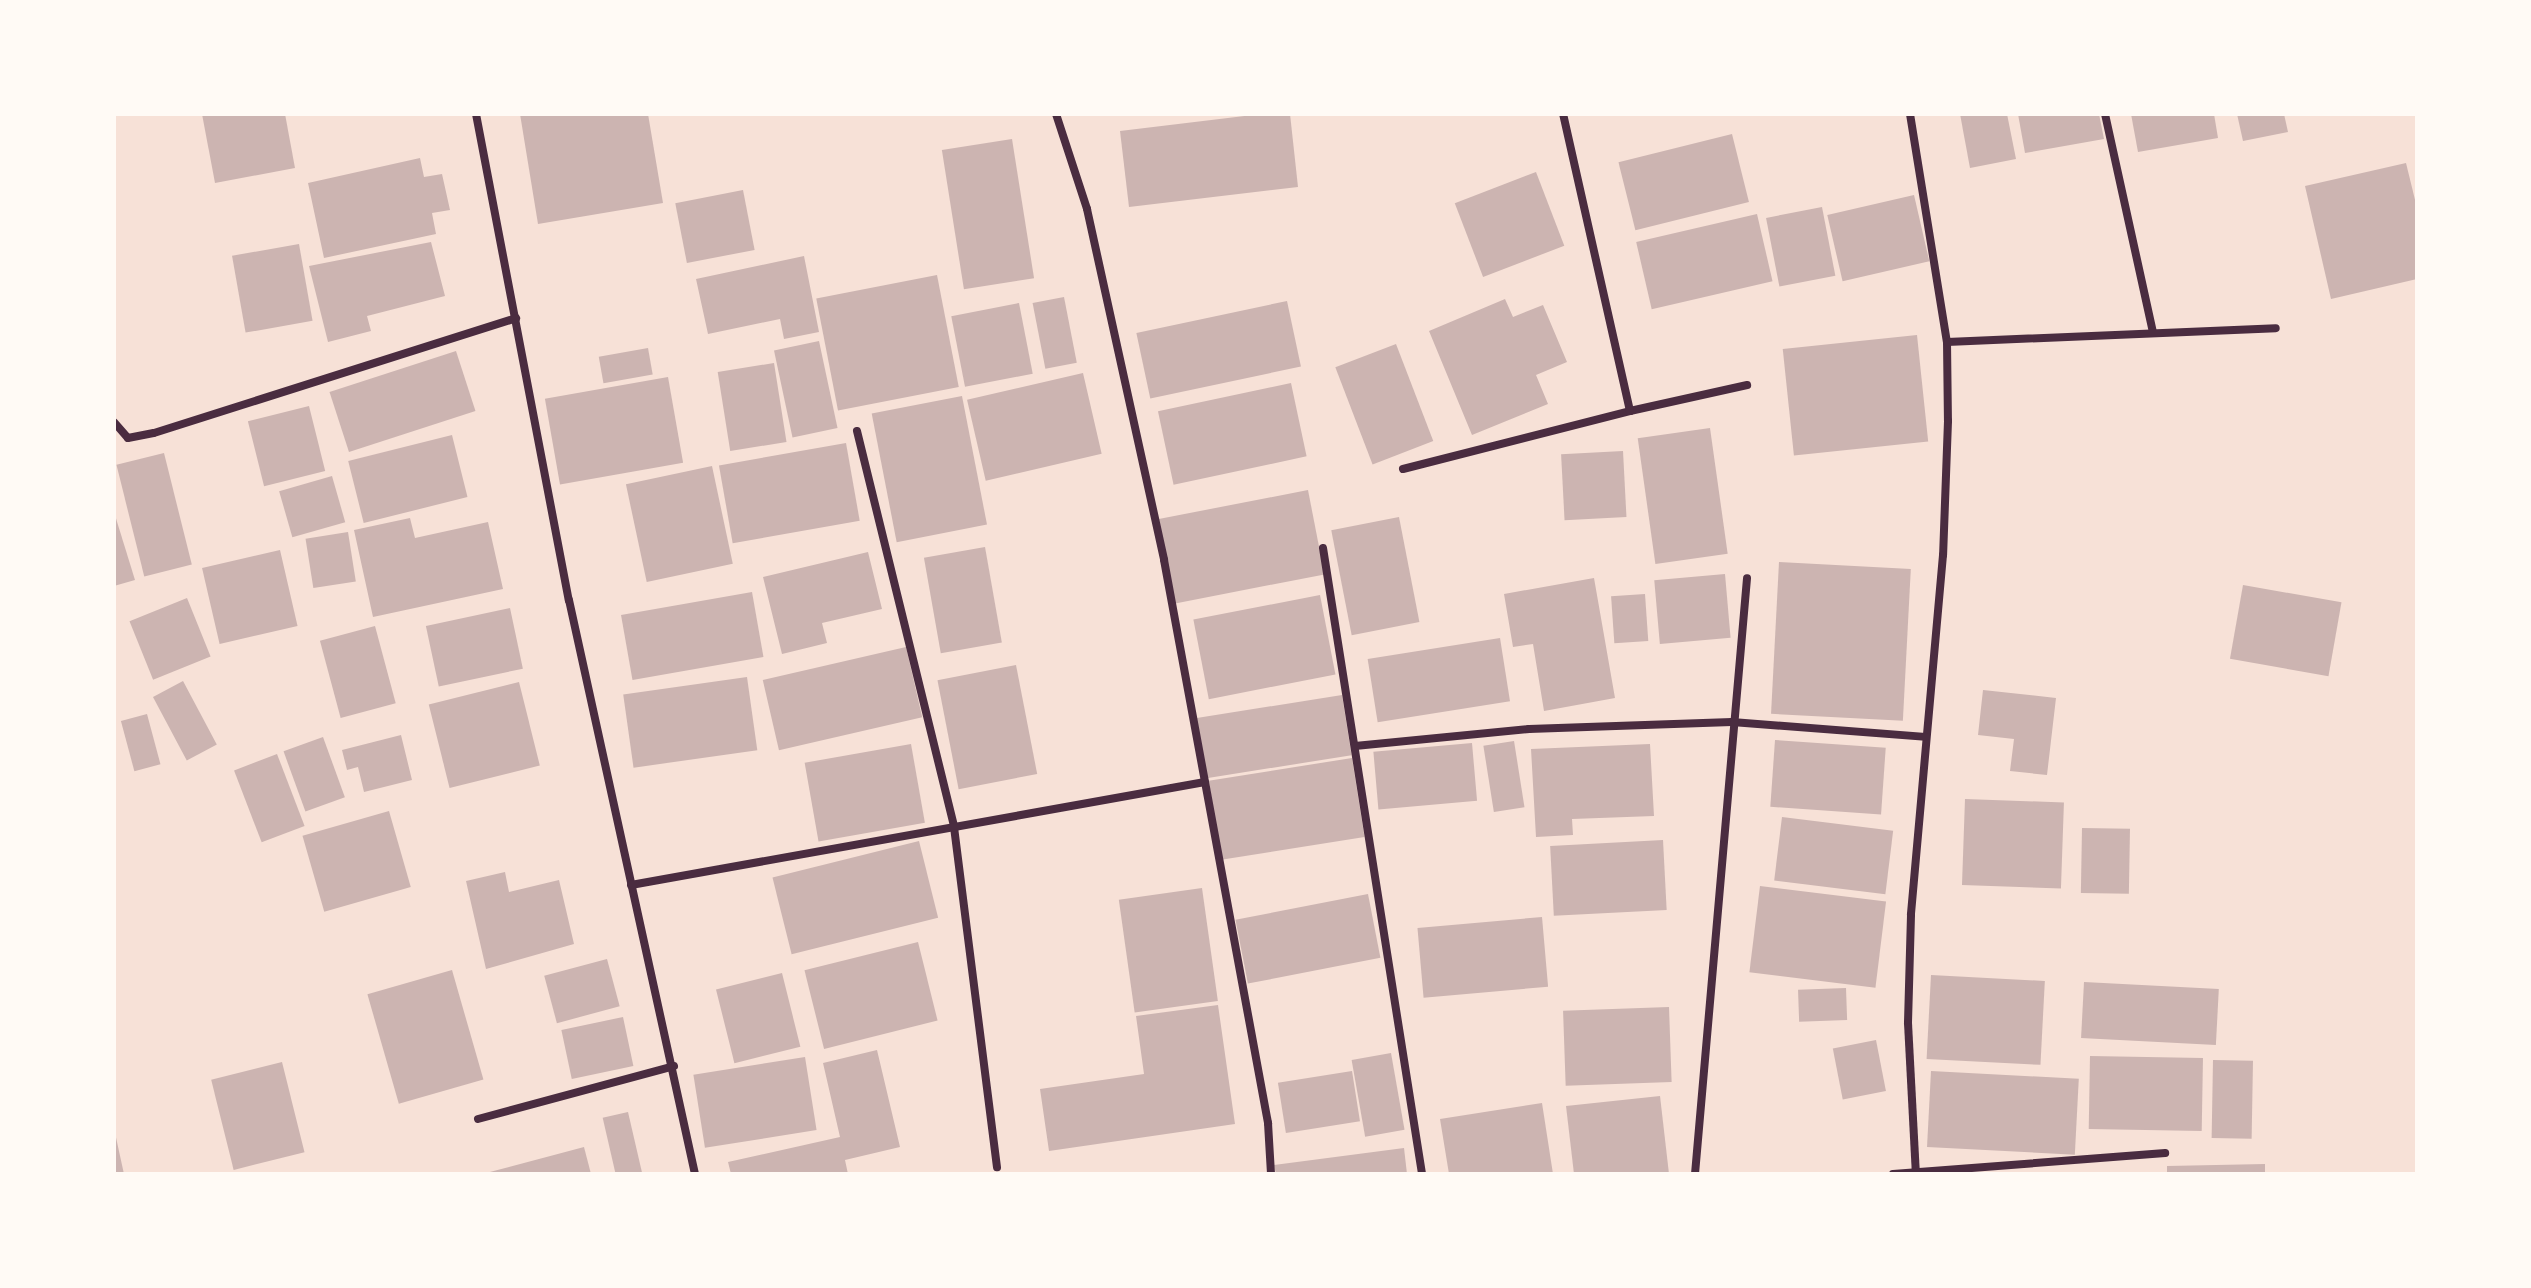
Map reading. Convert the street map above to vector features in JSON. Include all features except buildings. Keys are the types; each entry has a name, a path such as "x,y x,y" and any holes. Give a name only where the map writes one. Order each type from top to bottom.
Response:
{"street":[{"path":"476,114 569,600 674,1066 695,1174"},
{"path":"1056,114 1090,224 1164,560 1268,1123 1271,1174"},
{"path":"1563,114 1630,411"},
{"path":"1910,114 1947,342 1943,555 1925,737 1908,1023 1916,1172"},
{"path":"2105,114 2153,333"},
{"path":"114,422 128,438 154,433 516,318"},
{"path":"1947,342 2276,328"},
{"path":"1403,469 1630,411 1747,385"},
{"path":"857,431 954,827 997,1167"},
{"path":"1323,548 1422,1174"},
{"path":"1695,1174 1732,722 1747,578"},
{"path":"1355,746 1529,729 1732,722 1925,737"},
{"path":"631,885 1205,782"},
{"path":"478,1119 674,1066"},
{"path":"1893,1174 2165,1153"}]}
